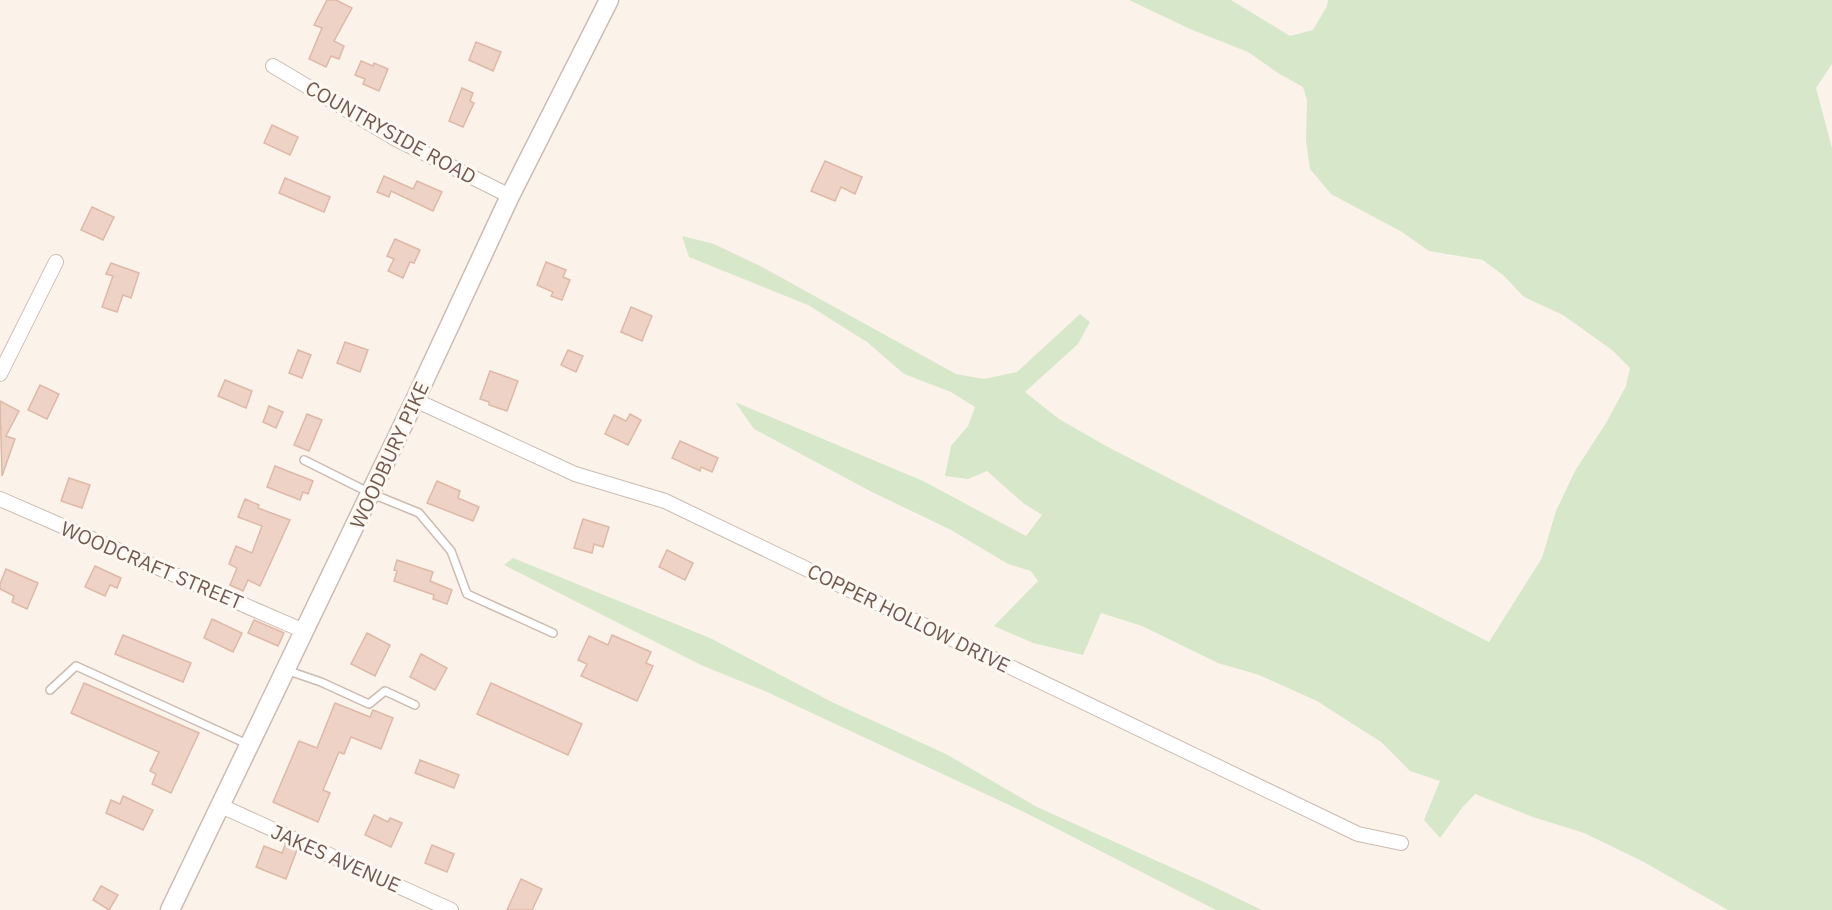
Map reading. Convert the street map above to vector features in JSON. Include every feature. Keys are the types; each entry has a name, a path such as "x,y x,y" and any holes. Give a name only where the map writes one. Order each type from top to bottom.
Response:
{"street":[{"name":"WOODBURY PIKE","path":"170,910 415,400 510,196 609,0"},
{"name":"COUNTRYSIDE ROAD","path":"273,66 394,138 510,196"},
{"path":"0,374 56,262"},
{"name":"COPPER HOLLOW DRIVE","path":"415,400 575,474 665,501 1358,834 1401,843"},
{"name":"WOODCRAFT STREET","path":"0,499 304,631"},
{"name":"JAKES AVENUE","path":"220,806 451,910"}],"lane":[{"path":"304,460 370,494 419,513 452,551 467,594 552,633"},
{"path":"50,690 76,666 250,745"},
{"path":"286,670 321,682 369,704 385,691 415,705"}],"green space":[{"path":"1129,0 1231,0 1290,36 1313,30 1328,0 1832,0 1832,64 1816,88 1832,148 1832,910 1728,910 1642,861 1584,833 1533,817 1475,794 1440,838 1424,820 1440,781 1410,771 1381,742 1317,701 1259,675 1218,663 1142,626 1101,613 1083,655 1033,643 994,626 1038,581 1031,571 1008,564 951,530 872,492 754,429 735,402 923,481 1026,536 1042,515 1023,503 987,471 968,479 945,476 951,446 968,426 975,407 951,392 904,374 867,342 808,305 689,257 682,236 714,244 760,266 956,374 984,379 1017,372 1080,314 1090,322 1078,344 1025,392 1059,419 1106,446 1489,642 1542,558 1556,511 1575,471 1606,423 1626,386 1630,368 1612,350 1563,315 1524,297 1504,276 1483,260 1429,251 1402,232 1331,194 1310,169 1306,140 1307,100 1303,87 1248,52 1190,29"},
{"path":"513,558 710,638 834,703 946,754 1037,807 1262,910 1216,910 1026,813 767,692 701,665 504,565"}],"building":[{"path":"327,0 336,0 352,8 334,41 344,46 339,59 331,56 326,67 309,59 322,28 314,25"},
{"path":"476,42 501,52 493,71 469,60"},
{"path":"361,61 388,69 379,91 363,84 365,79 355,75"},
{"path":"462,88 473,93 470,101 474,103 463,127 449,121"},
{"path":"272,125 298,137 290,155 264,143"},
{"path":"825,161 862,177 855,194 841,187 835,201 811,191"},
{"path":"384,176 413,189 417,181 442,192 433,211 391,191 389,197 377,192"},
{"path":"285,178 330,197 324,212 279,193"},
{"path":"92,207 114,217 103,240 81,230"},
{"path":"395,239 420,250 414,263 410,262 403,278 388,271 394,259 387,256"},
{"path":"546,262 566,270 563,277 570,280 562,300 551,296 553,292 537,285"},
{"path":"111,263 139,273 131,298 123,295 117,312 102,307 113,276 106,274"},
{"path":"631,307 652,316 642,341 621,332"},
{"path":"345,342 368,350 360,372 337,363"},
{"path":"298,350 311,355 302,378 289,373"},
{"path":"568,350 583,356 576,372 561,365"},
{"path":"490,371 518,381 507,411 489,405 489,402 480,399"},
{"path":"225,380 252,391 246,408 218,396"},
{"path":"40,385 59,394 47,419 28,410"},
{"path":"0,401 19,411 6,436 15,439 2,476"},
{"path":"269,406 283,412 276,428 263,422"},
{"path":"307,414 322,420 309,451 294,445"},
{"path":"630,414 641,420 628,445 605,434 614,415 626,421"},
{"path":"680,441 718,458 712,472 701,467 700,471 672,458"},
{"path":"275,466 313,481 308,494 303,492 300,500 267,487"},
{"path":"69,478 90,485 82,508 61,501"},
{"path":"437,481 460,491 458,498 479,507 473,521 427,503"},
{"path":"245,499 259,505 258,508 290,520 260,586 248,580 243,591 230,585 237,568 229,564 236,546 252,553 262,526 238,517"},
{"path":"583,519 609,527 603,547 594,544 592,553 574,548"},
{"path":"667,550 693,563 685,580 659,567"},
{"path":"397,560 433,572 430,581 452,590 447,604 433,599 434,595 394,581"},
{"path":"95,566 121,578 117,588 110,585 105,596 85,587"},
{"path":"6,569 38,583 27,609 12,602 14,596 0,589"},
{"path":"212,619 242,633 233,652 204,638"},
{"path":"254,620 284,633 278,646 248,633"},
{"path":"367,633 390,645 375,676 351,664"},
{"path":"123,635 191,663 183,682 115,654"},
{"path":"612,635 651,652 646,663 653,666 637,701 581,676 587,664 578,660 589,636 608,645"},
{"path":"421,654 447,668 435,690 410,677"},
{"path":"84,683 199,733 171,793 152,784 156,774 150,771 159,752 71,713"},
{"path":"491,683 582,724 568,755 477,714"},
{"path":"335,703 370,717 373,710 393,718 381,749 351,737 344,754 339,752 323,790 330,793 318,822 273,802 299,741 317,748"},
{"path":"420,760 459,775 454,788 415,773"},
{"path":"123,796 153,810 143,830 106,813 111,800 120,804"},
{"path":"374,815 388,822 390,818 402,823 391,847 365,835"},
{"path":"285,845 297,850 286,879 256,867 264,846 282,853"},
{"path":"432,845 454,854 447,872 425,863"},
{"path":"521,879 542,889 532,910 507,910"},
{"path":"101,886 118,895 109,910 93,900"}]}
